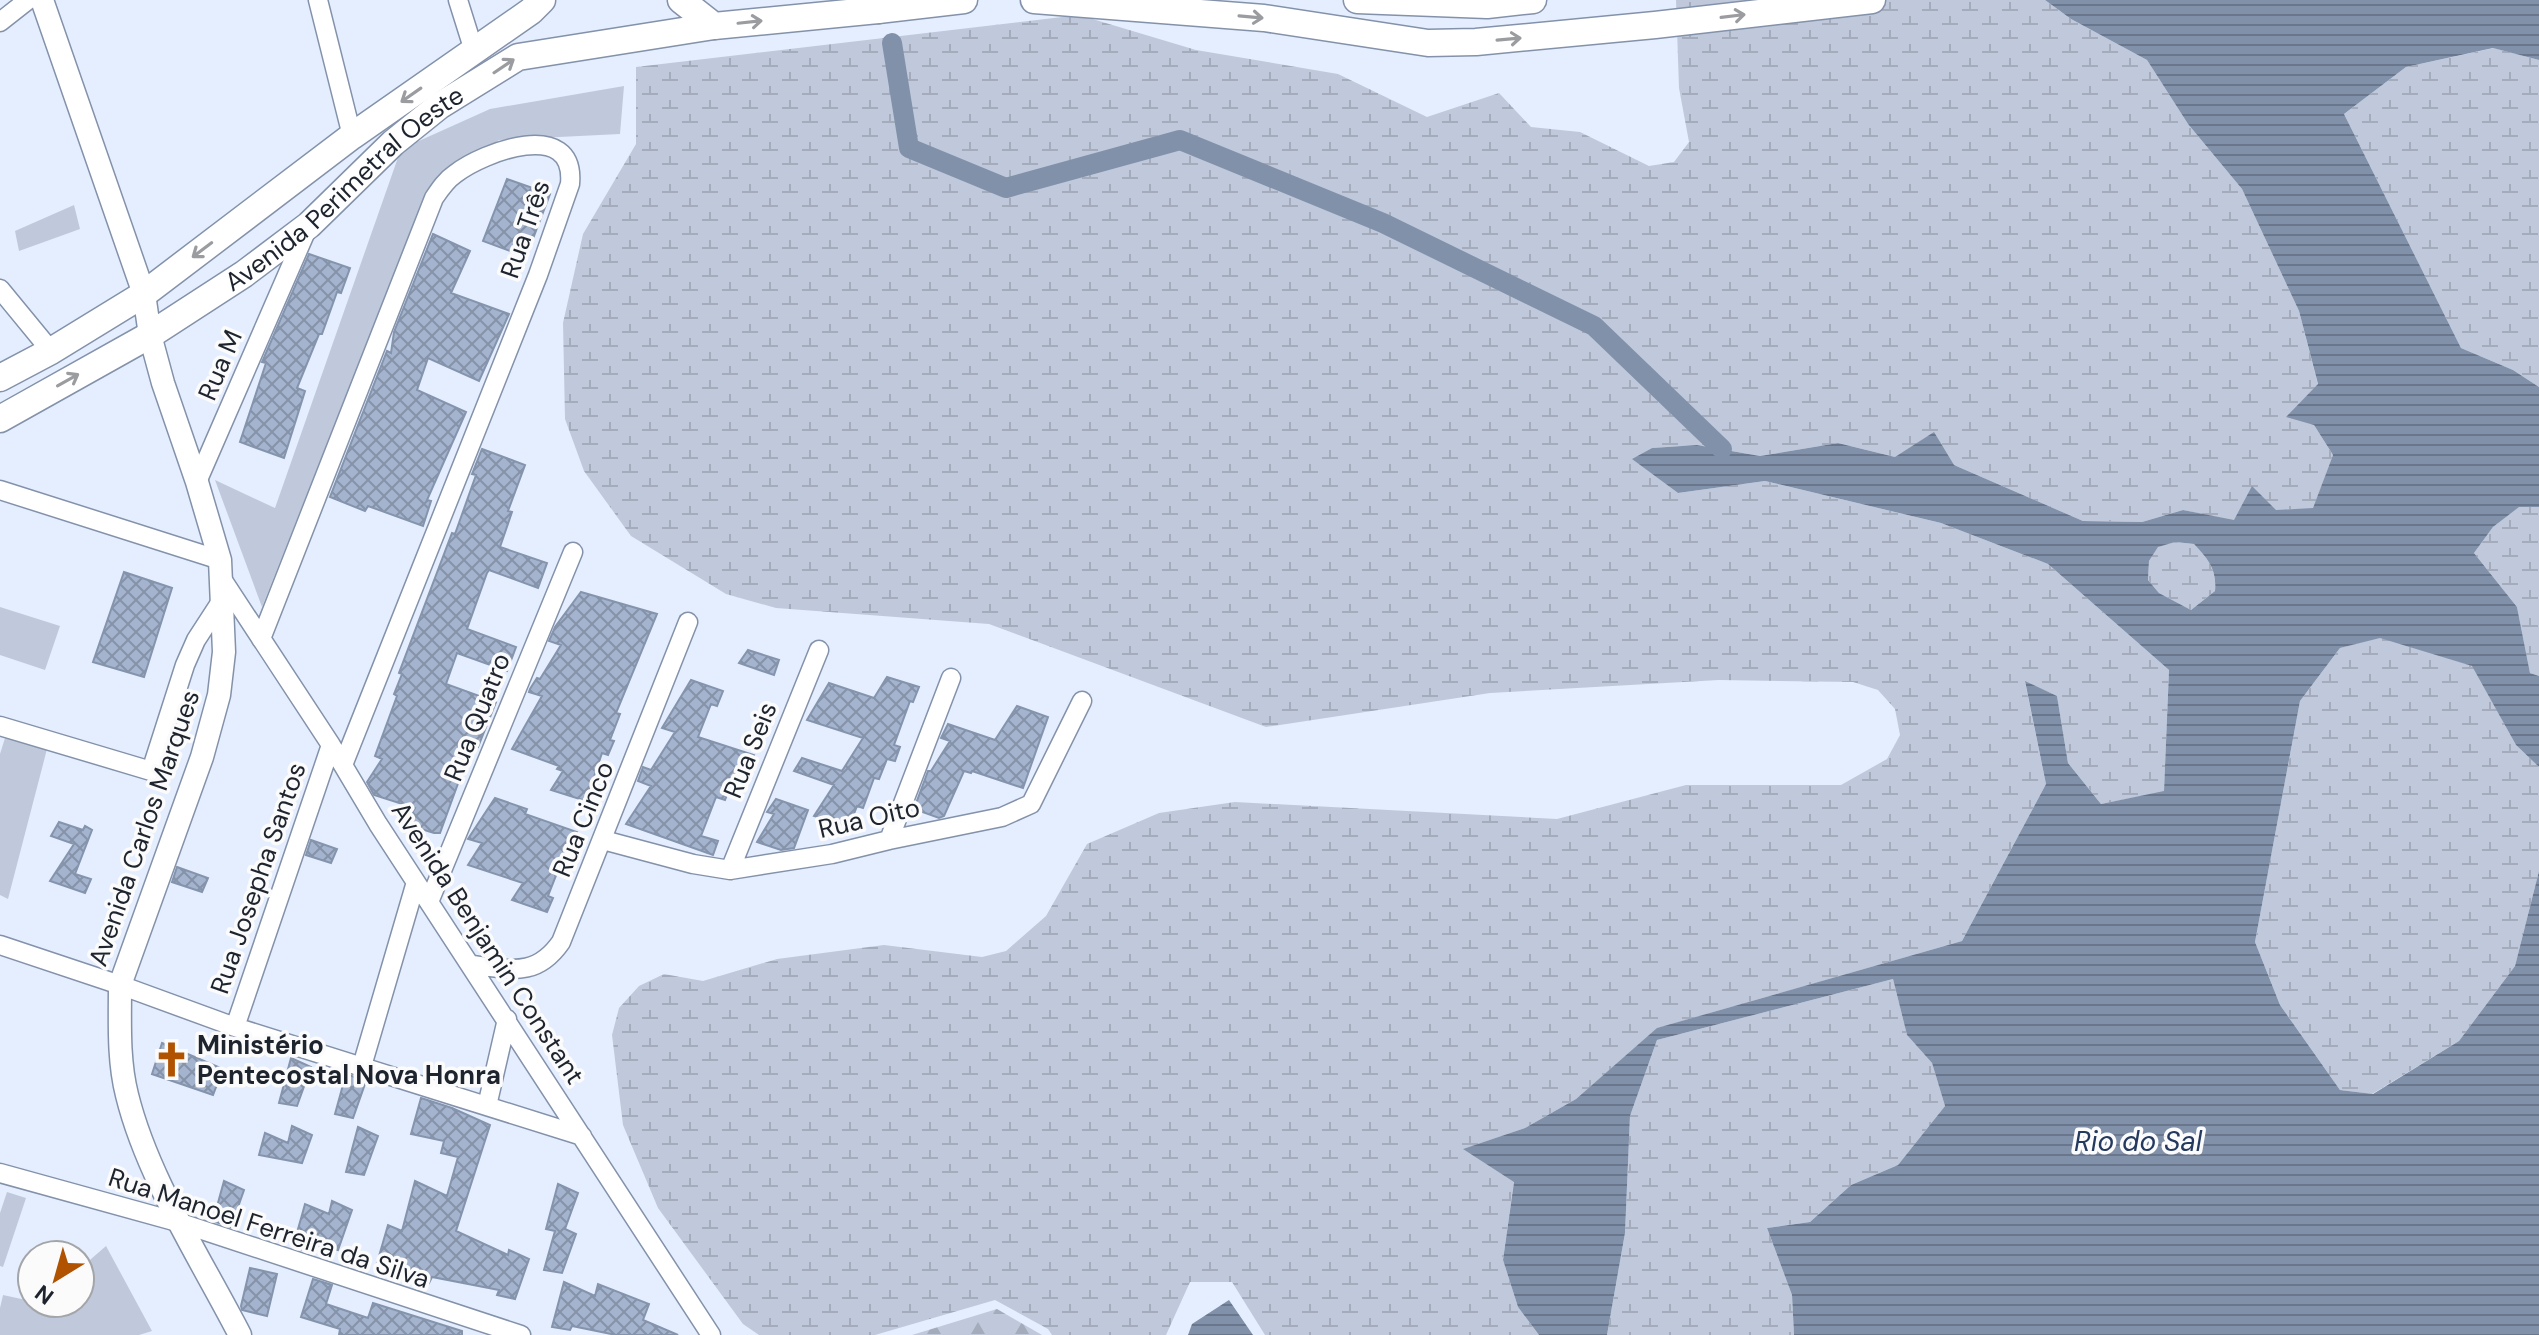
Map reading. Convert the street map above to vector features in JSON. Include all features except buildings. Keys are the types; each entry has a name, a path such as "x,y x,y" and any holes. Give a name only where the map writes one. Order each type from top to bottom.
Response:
{"main road":[{"name":"Avenida Perimetral Oeste","path":"0,378 144,294 352,136 531,11 542,0"},
{"path":"681,0 714,26"},
{"name":"Avenida Perimetral Oeste","path":"0,419 150,335 244,274 309,225 393,143 439,106 518,57 714,26 881,5 964,0"},
{"path":"1034,0 1264,18 1428,43 1476,42 1655,25 1872,0"},
{"path":"1357,0 1487,5 1533,0"}],"street":[{"path":"0,22 28,0"},
{"name":"Avenida Carlos Marques","path":"42,0 144,294 150,335 197,482 221,580 223,675 214,715 202,757 120,985 126,1094 147,1153 240,1335"},
{"path":"318,0 352,136"},
{"path":"458,0 474,51"},
{"name":"Rua Três","path":"261,639 434,198 457,172 479,160 506,149 532,144 550,147 568,162 571,168 570,184 538,275 343,765"},
{"name":"Rua M","path":"197,482 309,225"},
{"path":"0,289 51,351"},
{"path":"0,490 221,580"},
{"name":"Rua Quatro","path":"429,902 573,552"},
{"name":"Avenida Carlos Marques","path":"0,726 151,771 189,656 221,580"},
{"name":"Avenida Benjamin Constant","path":"221,580 331,745 416,882 711,1335"},
{"name":"Rua Cinco","path":"472,965 524,969 546,960 561,942 688,622"},
{"name":"Rua Seis","path":"730,870 819,650"},
{"path":"889,840 951,678"},
{"name":"Rua Oito","path":"603,840 693,864 730,870 832,854 1002,817 1031,804 1082,701"},
{"name":"Rua Josepha Santos","path":"235,1027 331,745"},
{"path":"362,1066 416,882"},
{"path":"0,945 235,1027 582,1136"},
{"path":"487,1106 507,1019"},
{"name":"Rua Manoel Ferreira da Silva","path":"0,1173 181,1223 521,1335"}],"green space":[{"path":"1676,0 2045,0 2071,19 2147,60 2188,124 2242,189 2299,311 2318,385 2314,425 2333,455 2313,509 2276,510 2234,521 2183,510 2142,522 2083,521 1954,465 1895,457 1838,443 1760,456 1697,445 1652,448 1633,459 1678,493 1765,481 1941,523 2048,564 2169,670 2164,792 2101,804 2068,763 2057,696 2025,682 2046,784 1962,941 1658,1028 1576,1099 1525,1128 1464,1149 1514,1181 1503,1260 1518,1307 1539,1335 1265,1335 1232,1282 1190,1282 1166,1335 1052,1335 1048,1329 995,1300 875,1335 759,1335 743,1324 658,1208 623,1125 612,1035 619,1008 639,986 664,974 703,981 777,959 884,945 982,957 1006,951 1046,916 1087,844 1159,813 1235,802 1557,819 1686,785 1841,785 1887,759 1900,735 1895,709 1878,690 1853,682 1719,680 1490,693 1266,727 989,624 776,608 726,594 631,536 584,471 565,419 563,323 583,234 636,144 636,67 1079,15 1196,50 1338,74 1427,117 1499,93 1531,127 1580,132 1649,166 1674,162 1689,142 1679,88"},
{"path":"2494,48 2539,60 2539,387 2513,370 2461,348 2344,114 2406,67"},
{"path":"624,86 620,134 499,140 428,190 262,607 215,480 275,508 401,149 490,109"},
{"path":"74,205 80,229 19,251 15,231"},
{"path":"2519,506 2539,507 2539,676 2530,673 2517,607 2474,553 2493,527"},
{"path":"2175,542 2194,544 2215,576 2215,591 2191,610 2159,593 2148,580 2149,561 2158,546"},
{"path":"0,607 60,626 45,670 0,655"},
{"path":"2380,637 2473,666 2516,745 2539,767 2539,871 2515,966 2459,1041 2372,1094 2340,1090 2280,1005 2255,942 2300,701 2340,648"},
{"path":"5,738 47,749 8,899 0,895 0,754"},
{"path":"1893,979 1907,1035 1932,1063 1945,1106 1898,1165 1851,1185 1810,1222 1767,1228 1792,1295 1794,1335 1607,1335 1625,1233 1630,1116 1657,1040"},
{"path":"7,1192 26,1198 3,1267 0,1266 0,1213"},
{"path":"106,1246 152,1331 139,1335 0,1335 3,1295 16,1298 16,1319 96,1319 96,1255"},
{"path":"997,1309 1042,1335 912,1335"}],"water":[{"name":"Rio do Sal","path":"2045,0 2539,0 2539,60 2493,48 2406,67 2344,114 2461,348 2513,370 2539,387 2539,507 2519,507 2493,527 2474,553 2517,607 2530,673 2539,676 2539,767 2516,745 2472,666 2380,638 2340,648 2300,701 2255,942 2280,1005 2340,1090 2373,1094 2459,1041 2515,966 2539,871 2539,1335 1794,1335 1792,1295 1767,1228 1810,1222 1851,1185 1898,1165 1945,1106 1932,1063 1907,1035 1893,979 1657,1040 1630,1116 1625,1233 1607,1335 1539,1335 1518,1307 1503,1260 1514,1182 1463,1149 1525,1128 1576,1099 1657,1028 1962,941 2046,784 2025,681 2057,696 2068,763 2101,804 2164,791 2169,670 2048,564 1941,523 1765,481 1678,493 1632,459 1652,448 1697,445 1760,456 1838,443 1895,457 1934,432 1954,465 2083,521 2142,522 2183,510 2234,520 2252,486 2276,510 2313,508 2333,455 2314,425 2286,417 2318,384 2299,311 2242,189 2188,124 2147,60 2071,19","holes":["2175,542 2194,544 2215,576 2215,591 2191,610 2159,593 2148,580 2149,561 2158,547"]},
{"path":"1229,1300 1253,1335 1188,1335 1192,1324"}],"waterway":[{"path":"892,43 909,148 1006,188 1180,140 1383,223 1594,326 1722,449"}],"place":[{"name":"Ministério Pentecostal Nova Honra","path":"171,1060"}]}
